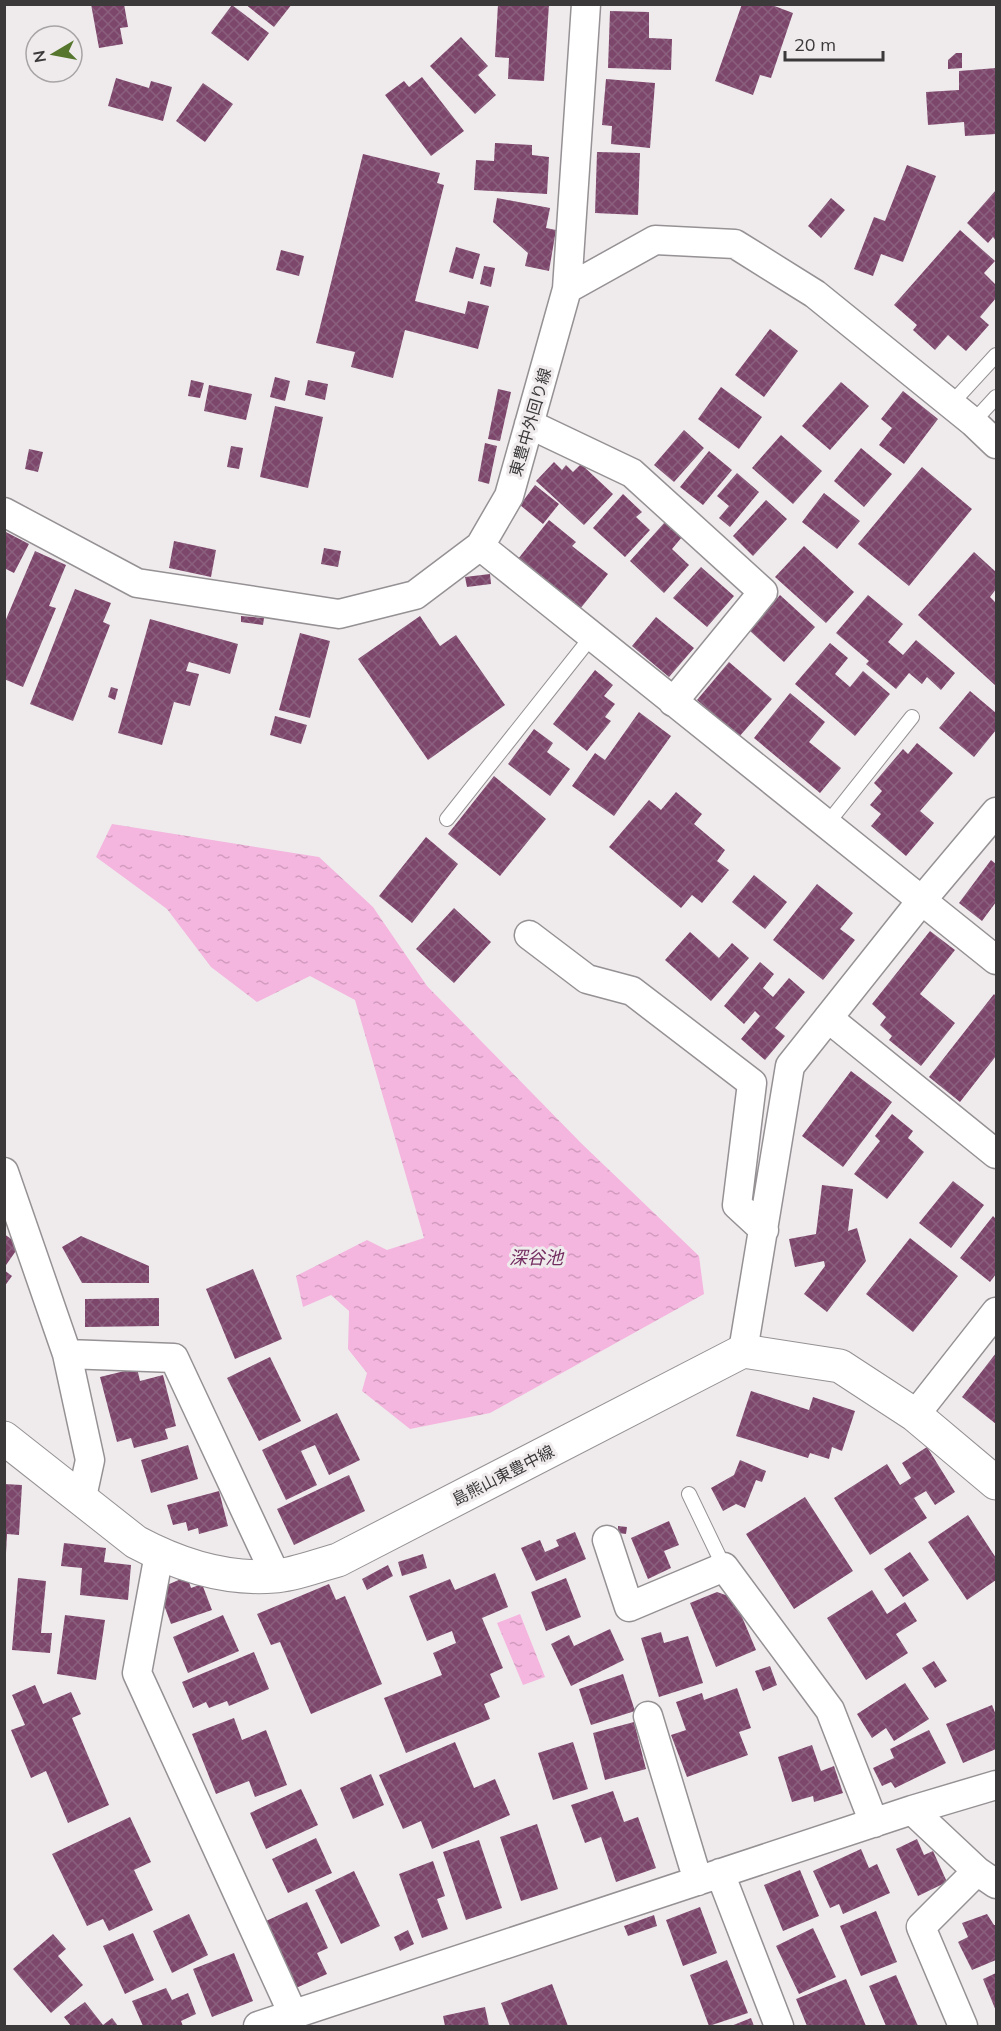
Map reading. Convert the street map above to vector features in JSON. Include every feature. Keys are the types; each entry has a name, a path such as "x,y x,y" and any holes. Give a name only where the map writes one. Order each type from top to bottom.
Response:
{"street":[{"name":"東豊中外回り線","path":"4,512 137,583 339,614 415,595 480,546 509,496 567,289 586,4"},
{"path":"567,289 655,240 735,244 815,294 973,422 996,444"},
{"path":"528,424 632,474 763,592 674,702"},
{"path":"480,546 996,960"},
{"path":"996,813 922,900 790,1066 743,1351 840,1366 915,1415 996,1483"},
{"path":"529,934 587,979 632,991 752,1083 737,1205 764,1230"},
{"path":"828,1018 996,1154"},
{"path":"4,1172 67,1354 90,1460 82,1497"},
{"path":"915,1415 996,1312"},
{"name":"島熊山東豊中線","path":"4,1438 82,1497 136,1542 159,1554 221,1575 276,1576 338,1560 743,1351"},
{"path":"67,1354 174,1358 276,1576"},
{"path":"607,1540 629,1607 724,1567 830,1710 874,1823"},
{"path":"159,1554 137,1673 293,2014"},
{"path":"648,1716 709,1877 779,2026"},
{"path":"258,2026 912,1810 996,1785"},
{"path":"912,1810 987,1878 921,1927 963,2026"}],"lane":[{"path":"951,404 996,355"},
{"path":"973,422 996,397"},
{"path":"447,819 592,636"},
{"path":"827,824 912,717"},
{"path":"689,1494 724,1567"}],"water":[{"name":"深谷池","path":"112,824 319,857 373,907 427,986 582,1144 699,1256 704,1294 490,1413 410,1429 362,1391 367,1373 348,1349 349,1311 331,1295 303,1307 296,1276 367,1240 387,1250 424,1238 355,1000 310,976 257,1002 211,967 167,909 96,857"},
{"path":"520,1614 545,1677 523,1685 497,1623"}],"building":[{"path":"91,4 124,4 128,27 120,28 123,44 99,48"},
{"path":"245,4 292,4 274,27"},
{"path":"498,4 549,4 544,81 508,79 509,58 495,57"},
{"path":"742,4 769,4 793,13 771,78 760,75 753,95 715,81"},
{"path":"232,5 269,33 248,61 211,33"},
{"path":"610,11 649,12 649,38 672,39 671,70 608,68"},
{"path":"461,37 488,66 478,75 496,95 475,114 430,66"},
{"path":"956,53 962,53 962,68 948,69 948,60"},
{"path":"996,68 996,134 965,136 964,122 928,125 926,92 959,90 959,71"},
{"path":"422,77 464,131 431,156 385,95 404,81 409,87"},
{"path":"116,78 149,88 151,81 172,87 163,121 108,106"},
{"path":"606,79 655,83 650,148 611,144 612,126 602,125"},
{"path":"203,83 233,104 205,142 176,121"},
{"path":"495,143 532,145 532,155 549,157 547,194 474,190 476,160 494,161"},
{"path":"597,152 640,153 638,215 595,213"},
{"path":"363,154 440,173 437,183 444,185 415,301 465,314 468,301 489,306 478,349 405,330 393,378 351,367 355,352 316,343"},
{"path":"907,165 936,176 903,262 881,254 873,276 854,269 874,217 885,221"},
{"path":"996,190 996,241 993,237 988,243 967,223"},
{"path":"497,198 550,208 546,228 556,230 549,271 525,266 528,253 493,222"},
{"path":"831,198 845,210 821,238 808,226"},
{"path":"960,230 995,261 984,273 996,285 996,298 980,317 989,325 966,351 948,335 935,350 913,330 917,325 894,305"},
{"path":"456,247 480,254 473,279 449,272"},
{"path":"281,250 304,256 299,276 276,270"},
{"path":"484,266 495,268 491,287 480,284"},
{"path":"770,329 798,351 764,397 735,375"},
{"path":"275,377 290,381 285,401 270,397"},
{"path":"191,380 204,383 200,398 188,396"},
{"path":"308,380 328,384 325,400 305,395"},
{"path":"841,382 869,406 830,450 802,426"},
{"path":"209,385 252,394 246,420 204,411"},
{"path":"721,387 762,417 739,449 698,419"},
{"path":"498,389 511,392 500,441 488,439"},
{"path":"903,391 938,419 904,464 879,445 892,428 881,419"},
{"path":"275,406 323,417 308,488 260,477"},
{"path":"684,430 704,448 674,482 654,465"},
{"path":"781,435 822,471 793,504 752,468"},
{"path":"485,443 497,446 489,484 478,481"},
{"path":"231,446 243,448 239,469 227,467"},
{"path":"861,448 892,474 864,507 834,481"},
{"path":"29,449 43,452 38,472 25,469"},
{"path":"709,451 732,470 703,505 680,487"},
{"path":"554,462 562,470 566,465 573,472 581,464 613,494 584,525 536,481"},
{"path":"922,467 972,509 909,586 858,544"},
{"path":"737,473 759,492 730,527 719,518 729,506 717,496"},
{"path":"535,485 559,504 543,524 520,505"},
{"path":"824,493 860,521 837,549 802,522"},
{"path":"623,494 642,512 636,517 650,530 625,557 593,528"},
{"path":"766,500 787,519 753,556 733,536"},
{"path":"549,520 576,542 572,546 608,574 576,614 514,564"},
{"path":"665,522 682,537 672,549 689,565 664,593 630,561"},
{"path":"4,531 29,544 14,573 4,568"},
{"path":"174,541 216,550 211,577 169,568"},
{"path":"804,546 854,592 826,623 775,577"},
{"path":"324,548 341,551 338,567 321,564"},
{"path":"35,551 66,565 49,606 56,608 23,687 4,679 4,624"},
{"path":"974,552 996,572 996,589 990,597 996,603 996,686 918,615"},
{"path":"701,567 734,596 707,627 673,598"},
{"path":"490,574 491,584 467,587 465,577"},
{"path":"75,589 111,603 103,622 110,625 73,721 30,704"},
{"path":"780,595 815,627 784,662 749,630"},
{"path":"868,595 903,624 888,642 903,655 916,640 955,673 941,690 927,677 922,684 909,673 896,689 866,664 869,661 836,633"},
{"path":"241,616 264,618 263,625 241,622"},
{"path":"420,616 440,646 456,635 505,705 428,760 358,659"},
{"path":"656,617 694,648 669,677 632,646"},
{"path":"150,619 238,644 230,674 189,662 186,671 199,674 190,706 174,702 162,745 118,733"},
{"path":"300,633 330,641 310,718 279,710"},
{"path":"830,643 848,658 835,674 850,687 863,671 890,694 855,736 795,684"},
{"path":"729,662 772,699 739,737 697,700"},
{"path":"595,670 613,685 604,696 615,704 605,717 611,721 587,751 553,724"},
{"path":"111,687 118,689 115,700 108,697"},
{"path":"970,691 996,713 996,730 974,757 939,728"},
{"path":"790,693 825,722 809,742 841,768 820,793 754,738"},
{"path":"639,712 671,736 614,816 572,786 595,753 605,760"},
{"path":"275,716 307,725 301,744 270,735"},
{"path":"534,729 553,743 547,752 570,769 550,796 508,764"},
{"path":"917,743 953,773 920,811 934,823 906,856 871,826 881,814 870,805 882,791 874,783 903,749 908,754"},
{"path":"494,776 546,819 500,876 448,834"},
{"path":"676,792 702,814 694,824 725,850 717,861 729,870 702,903 692,895 681,908 609,847 649,800 661,810"},
{"path":"426,837 458,864 412,923 379,896"},
{"path":"991,860 996,864 996,902 982,921 959,903"},
{"path":"754,875 787,902 765,929 732,902"},
{"path":"817,884 853,913 840,929 855,940 823,980 773,940"},
{"path":"454,908 491,942 454,983 416,949"},
{"path":"930,931 955,950 920,994 955,1023 921,1066 889,1040 892,1036 880,1025 886,1017 872,1004"},
{"path":"690,932 719,958 732,943 749,958 711,1001 665,960"},
{"path":"760,962 774,974 763,988 773,997 789,978 805,992 775,1028 785,1036 765,1060 741,1039 760,1016 755,1011 744,1024 724,1006"},
{"path":"994,994 996,996 996,1056 960,1102 929,1077"},
{"path":"851,1071 892,1102 843,1167 802,1136"},
{"path":"892,1114 913,1131 908,1138 924,1152 887,1199 854,1174 880,1141 875,1136"},
{"path":"953,1181 984,1205 951,1248 919,1223"},
{"path":"822,1185 853,1189 848,1231 857,1228 866,1261 827,1312 804,1294 825,1266 824,1261 795,1267 789,1239 816,1234"},
{"path":"993,1216 996,1219 996,1274 990,1282 960,1258"},
{"path":"4,1234 20,1245 4,1268"},
{"path":"81,1236 149,1266 149,1283 82,1283 62,1247"},
{"path":"910,1238 958,1276 913,1332 866,1294"},
{"path":"253,1269 282,1339 235,1359 206,1289"},
{"path":"4,1270 12,1276 4,1287"},
{"path":"159,1298 159,1326 85,1327 85,1299"},
{"path":"996,1353 996,1424 962,1397"},
{"path":"270,1357 301,1421 259,1441 227,1378"},
{"path":"137,1368 140,1381 163,1375 176,1426 165,1429 168,1439 134,1448 131,1438 117,1442 100,1377"},
{"path":"751,1391 809,1410 813,1397 855,1411 842,1451 832,1447 829,1459 810,1453 808,1458 736,1436"},
{"path":"337,1413 360,1460 329,1475 315,1445 301,1451 317,1485 286,1500 262,1450"},
{"path":"188,1445 198,1479 151,1493 141,1460"},
{"path":"927,1447 955,1492 935,1505 926,1491 914,1498 927,1518 870,1555 834,1498 887,1464 900,1485 911,1478 902,1463"},
{"path":"740,1460 766,1471 762,1482 756,1480 745,1508 736,1504 723,1511 711,1488 734,1475"},
{"path":"349,1475 365,1511 294,1545 277,1509"},
{"path":"4,1484 22,1485 19,1535 7,1534 6,1553"},
{"path":"219,1491 228,1526 199,1534 198,1528 188,1531 186,1522 173,1525 167,1505"},
{"path":"805,1497 853,1571 794,1609 746,1534"},
{"path":"968,1515 996,1558 996,1580 967,1600 928,1542"},
{"path":"669,1521 679,1545 664,1551 671,1568 648,1579 631,1538"},
{"path":"618,1526 627,1527 626,1534 618,1533"},
{"path":"575,1532 586,1559 536,1581 521,1548 540,1540 545,1552 559,1546 556,1540"},
{"path":"64,1543 106,1548 104,1562 131,1565 128,1600 80,1595 82,1568 61,1566"},
{"path":"910,1552 929,1580 903,1597 884,1569"},
{"path":"423,1554 427,1568 402,1576 398,1562"},
{"path":"388,1565 393,1576 367,1590 362,1579"},
{"path":"495,1573 508,1607 482,1618 503,1668 490,1674 500,1697 484,1704 490,1719 406,1753 384,1698 442,1675 433,1653 456,1643 452,1631 427,1641 409,1596 450,1579 455,1590"},
{"path":"18,1578 46,1581 41,1633 52,1633 50,1653 12,1650"},
{"path":"566,1578 581,1617 546,1631 531,1592"},
{"path":"181,1579 189,1582 191,1588 202,1584 212,1610 171,1624 164,1605 167,1585"},
{"path":"329,1584 336,1600 345,1596 382,1684 311,1714 280,1642 271,1645 257,1614"},
{"path":"872,1590 887,1614 905,1602 917,1621 896,1634 908,1653 866,1680 827,1618"},
{"path":"717,1592 734,1598 756,1650 716,1667 690,1603"},
{"path":"65,1615 105,1620 96,1680 57,1674"},
{"path":"223,1615 239,1651 188,1673 173,1637"},
{"path":"610,1629 624,1660 571,1686 551,1644 569,1635 574,1646"},
{"path":"661,1632 664,1643 688,1636 703,1683 659,1697 641,1638"},
{"path":"254,1652 269,1689 229,1706 227,1701 209,1708 206,1702 193,1708 182,1682"},
{"path":"934,1661 947,1681 935,1688 922,1668"},
{"path":"770,1666 777,1685 763,1691 755,1671"},
{"path":"623,1674 635,1711 591,1725 579,1689"},
{"path":"905,1683 929,1719 894,1741 886,1728 872,1738 857,1714"},
{"path":"35,1685 43,1704 71,1692 81,1714 72,1718 109,1805 68,1823 46,1771 31,1778 11,1730 25,1725 12,1695"},
{"path":"737,1688 751,1728 739,1732 748,1755 687,1777 671,1735 686,1730 676,1702 702,1693 704,1700"},
{"path":"992,1705 996,1715 996,1749 963,1763 946,1724"},
{"path":"234,1718 242,1740 266,1730 287,1785 255,1797 249,1781 216,1794 192,1734"},
{"path":"634,1722 646,1769 605,1780 593,1733"},
{"path":"929,1730 946,1763 895,1788 891,1782 882,1786 873,1768 894,1758 890,1749"},
{"path":"455,1742 474,1788 495,1779 510,1815 432,1849 421,1821 403,1829 379,1775"},
{"path":"573,1742 588,1789 553,1800 538,1753"},
{"path":"812,1745 821,1771 834,1766 843,1793 814,1802 813,1796 792,1802 778,1757"},
{"path":"371,1774 384,1805 353,1819 340,1788"},
{"path":"301,1789 318,1825 266,1849 250,1813"},
{"path":"613,1791 624,1822 638,1817 656,1868 616,1882 601,1837 585,1843 571,1805"},
{"path":"130,1817 151,1862 134,1870 153,1910 109,1931 103,1919 87,1926 52,1854"},
{"path":"537,1824 558,1889 521,1901 500,1837"},
{"path":"316,1838 332,1873 288,1893 272,1859"},
{"path":"917,1839 924,1855 933,1851 947,1882 918,1896 896,1849"},
{"path":"479,1840 502,1908 466,1920 443,1852"},
{"path":"861,1849 869,1868 877,1864 890,1893 843,1914 839,1904 830,1908 813,1871"},
{"path":"433,1861 445,1896 437,1899 448,1929 422,1938 399,1874"},
{"path":"800,1870 819,1916 783,1931 764,1885"},
{"path":"354,1871 380,1926 341,1944 315,1890"},
{"path":"307,1902 328,1948 317,1953 327,1974 296,1988 266,1921"},
{"path":"700,1907 717,1953 683,1966 666,1920"},
{"path":"876,1911 897,1962 861,1976 840,1926"},
{"path":"189,1914 208,1955 172,1973 153,1931"},
{"path":"987,1914 996,1925 996,1960 972,1970 958,1942 968,1937 962,1923"},
{"path":"654,1915 657,1926 628,1936 624,1926"},
{"path":"813,1928 836,1977 799,1994 776,1946"},
{"path":"408,1930 414,1944 400,1951 394,1937"},
{"path":"133,1933 154,1980 125,1994 103,1946"},
{"path":"53,1934 66,1949 58,1956 83,1985 51,2013 13,1969"},
{"path":"234,1953 253,2001 212,2017 193,1969"},
{"path":"727,1960 748,2013 709,2026 690,1975"},
{"path":"996,1973 996,2011 983,1979"},
{"path":"896,1975 918,2026 886,2026 869,1986"},
{"path":"846,1979 866,2026 807,2026 796,1999"},
{"path":"552,1984 568,2026 510,2026 501,2003"},
{"path":"166,1988 172,2000 188,1993 196,2014 181,2021 183,2026 143,2026 132,2001"},
{"path":"85,2002 103,2025 112,2018 118,2026 71,2026 64,2017"},
{"path":"485,2007 489,2026 445,2026 443,2016"},
{"path":"751,2018 754,2026 731,2026"}]}
